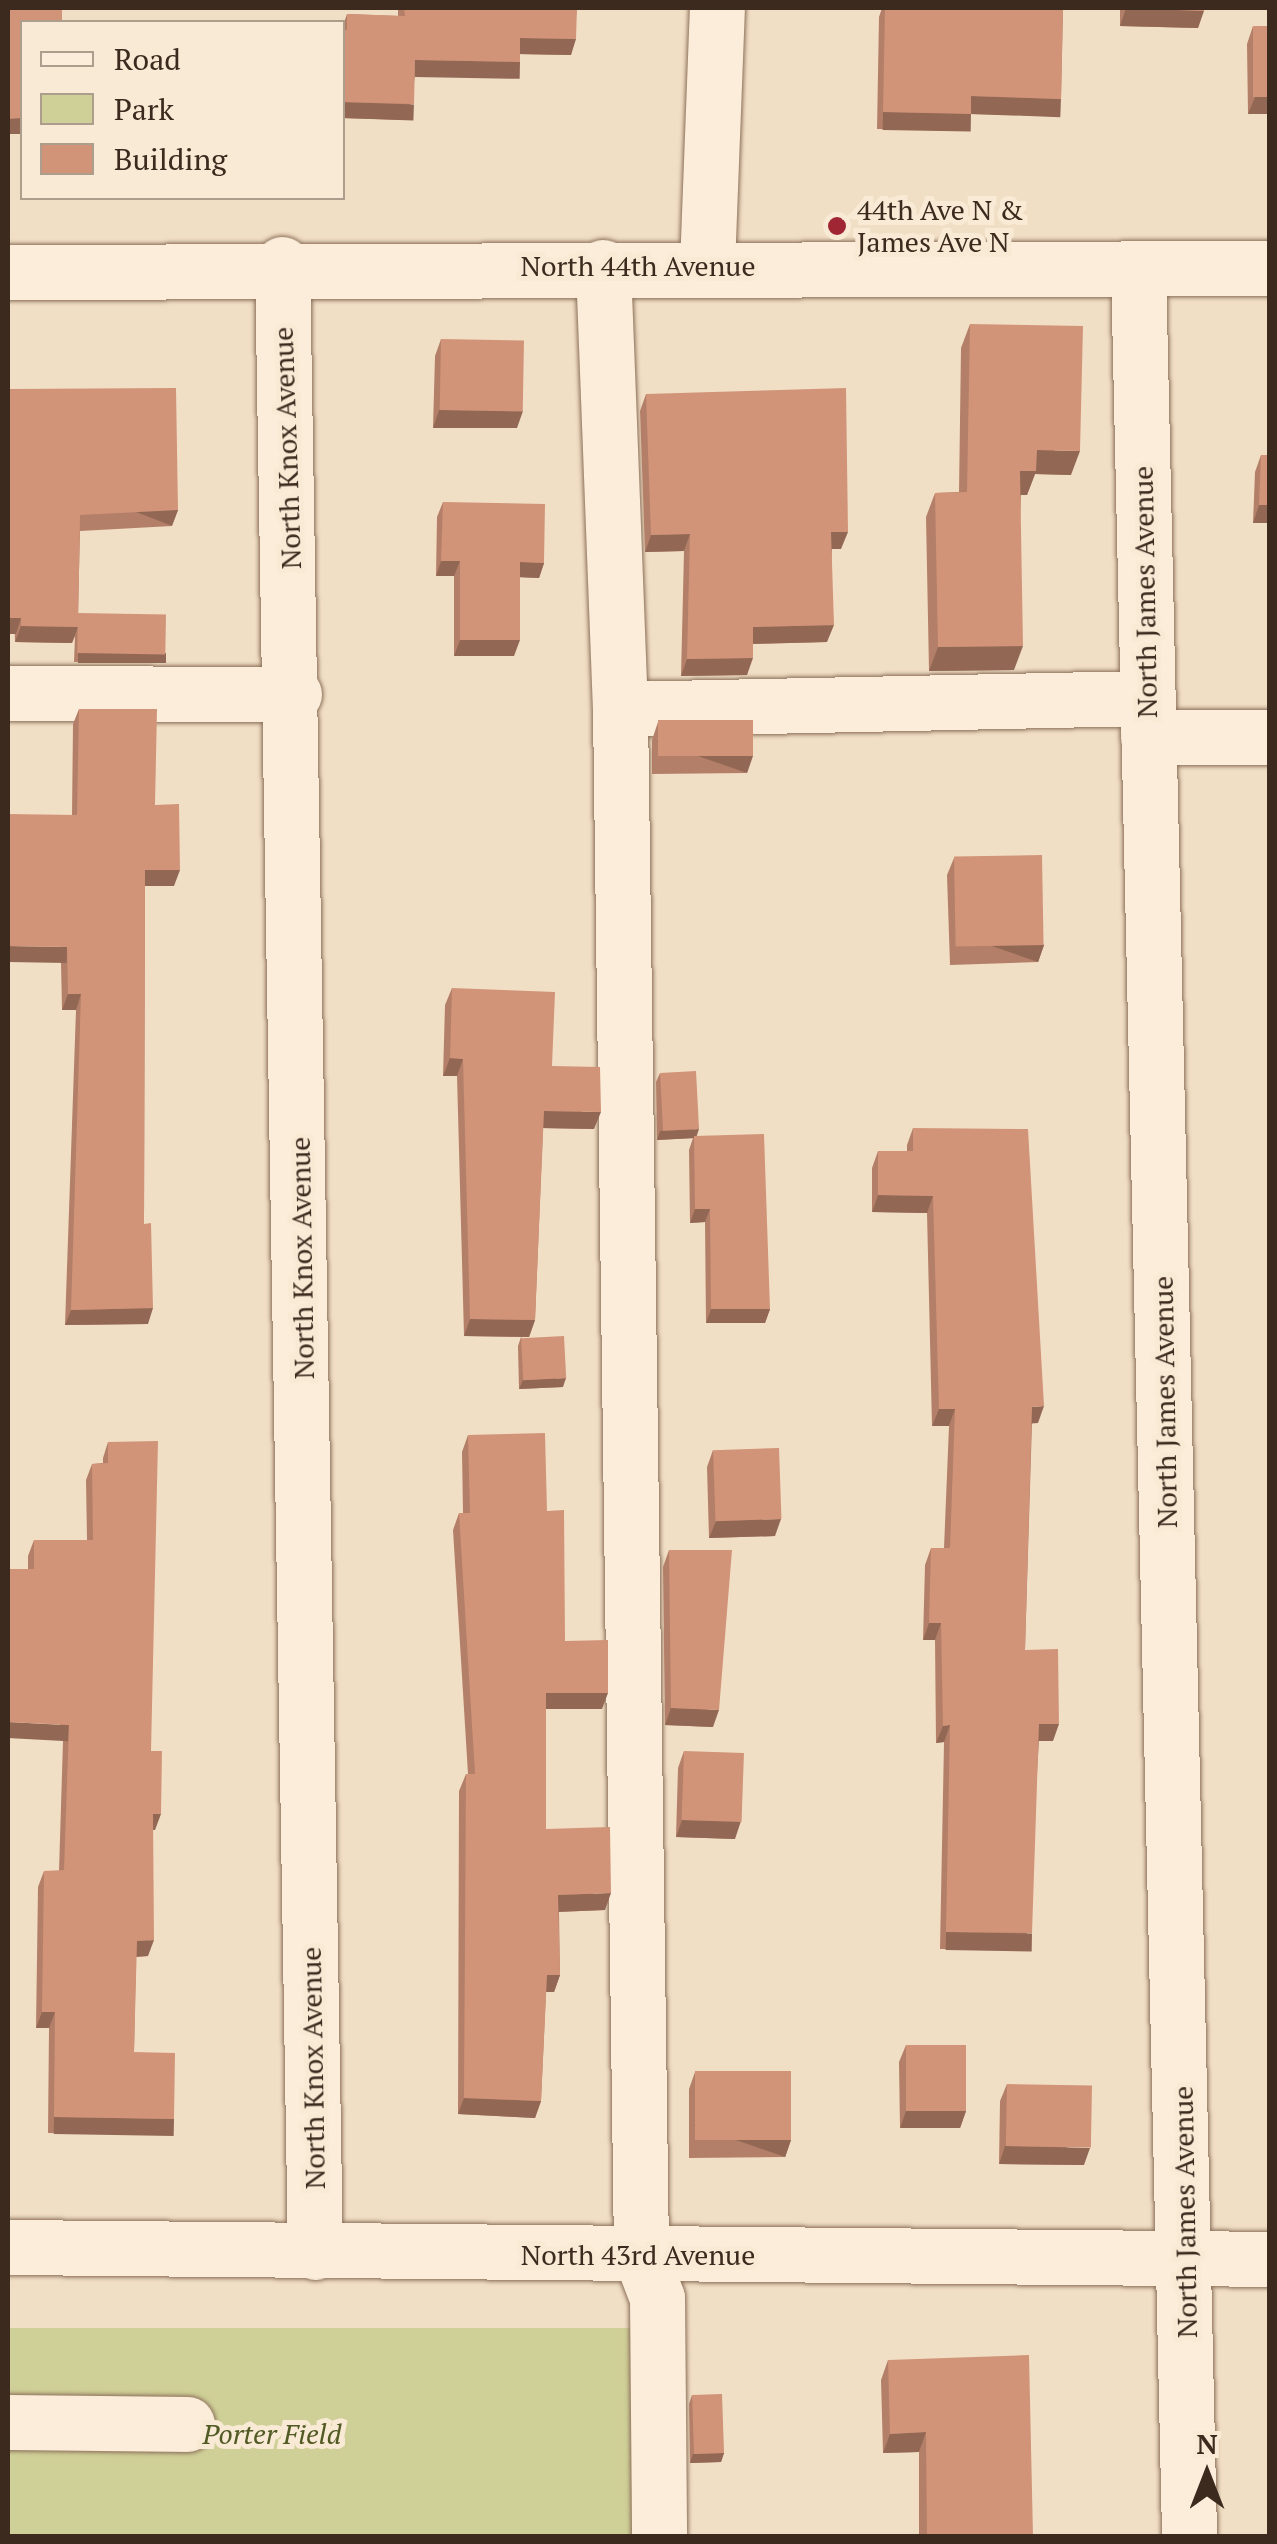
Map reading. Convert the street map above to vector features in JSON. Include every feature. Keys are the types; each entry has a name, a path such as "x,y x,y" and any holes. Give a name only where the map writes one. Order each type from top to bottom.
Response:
{"street":[{"path":"707,266 716,8"},
{"name":"North 44th Avenue","path":"8,272 282,264 1270,268"},
{"name":"North Knox Avenue","path":"282,264 294,694 314,2252"},
{"path":"603,267 620,709 642,2256 657,2298 659,2536"},
{"name":"North James Avenue","path":"1138,268 1188,2258 1189,2536"},
{"path":"8,693 294,694"},
{"path":"620,709 1148,718 1270,737"},
{"name":"North 43rd Avenue","path":"8,2247 1270,2259"},
{"path":"8,2422 187,2424"}],"green space":[{"name":"Porter Field","path":"8,2328 639,2328 639,2536 8,2536"}],"building":[{"path":"8,8 62,8 62,20 20,20 20,118 8,119"},
{"path":"404,8 577,8 576,39 520,38 520,62 415,60 414,104 345,102 347,14 405,16"},
{"path":"885,8 1063,8 1061,99 971,96 971,114 883,112"},
{"path":"1126,8 1204,8 1204,11"},
{"path":"1253,26 1270,26 1270,97 1253,97"},
{"path":"970,324 1083,326 1080,451 1037,450 1036,471 1020,471 1023,646 938,647 935,493 967,492"},
{"path":"441,339 524,340 523,411 440,410"},
{"path":"176,388 178,510 80,515 78,627 21,626 21,618 8,618 8,389"},
{"path":"846,388 848,532 831,532 834,625 753,627 753,658 687,659 690,534 651,535 646,394"},
{"path":"1261,455 1270,455 1270,505 1259,505"},
{"path":"443,502 545,504 544,563 520,562 520,640 460,640 460,561 441,561"},
{"path":"78,613 166,615 165,655 77,653"},
{"path":"79,709 157,709 155,805 179,804 180,870 145,870 144,1224 151,1223 153,1308 71,1310 81,994 68,994 67,947 8,946 8,814 77,815"},
{"path":"658,720 753,720 753,756 658,756"},
{"path":"1042,855 1044,945 956,947 954,857"},
{"path":"452,988 555,992 552,1066 600,1067 601,1112 544,1111 535,1320 470,1319 463,1059 450,1058"},
{"path":"696,1071 699,1129 663,1131 660,1073"},
{"path":"913,1128 1028,1129 1044,1406 1032,1407 1025,1650 1058,1649 1059,1724 1039,1724 1032,1933 946,1932 950,1725 943,1726 941,1623 929,1623 931,1548 950,1548 955,1409 939,1409 933,1196 878,1195 878,1151 913,1151"},
{"path":"764,1134 770,1309 711,1309 710,1209 695,1209 694,1136"},
{"path":"564,1336 566,1378 523,1380 521,1338"},
{"path":"545,1433 547,1511 564,1510 565,1641 608,1640 608,1693 546,1693 546,1829 610,1827 611,1893 558,1895 560,1975 547,1975 541,2101 464,2098 466,1774 475,1774 459,1513 470,1513 468,1435"},
{"path":"158,1441 151,1751 162,1751 161,1814 153,1814 154,1940 137,1941 134,2052 175,2053 174,2119 54,2117 55,2012 42,2012 44,1871 64,1870 69,1725 8,1722 8,1569 34,1569 34,1540 93,1540 92,1464 108,1463 108,1442"},
{"path":"779,1448 781,1519 716,1521 713,1450"},
{"path":"669,1550 732,1550 719,1710 671,1708"},
{"path":"684,1751 744,1753 742,1822 682,1820"},
{"path":"906,2045 966,2045 966,2111 906,2111"},
{"path":"695,2071 791,2071 791,2140 695,2140"},
{"path":"1007,2084 1092,2085 1091,2147 1006,2146"},
{"path":"1029,2355 1033,2536 927,2536 926,2432 890,2434 888,2360"},
{"path":"722,2394 724,2453 694,2454 692,2395"}],"place":[{"name":"44th Ave N & James Ave N","path":"837,226"}]}
